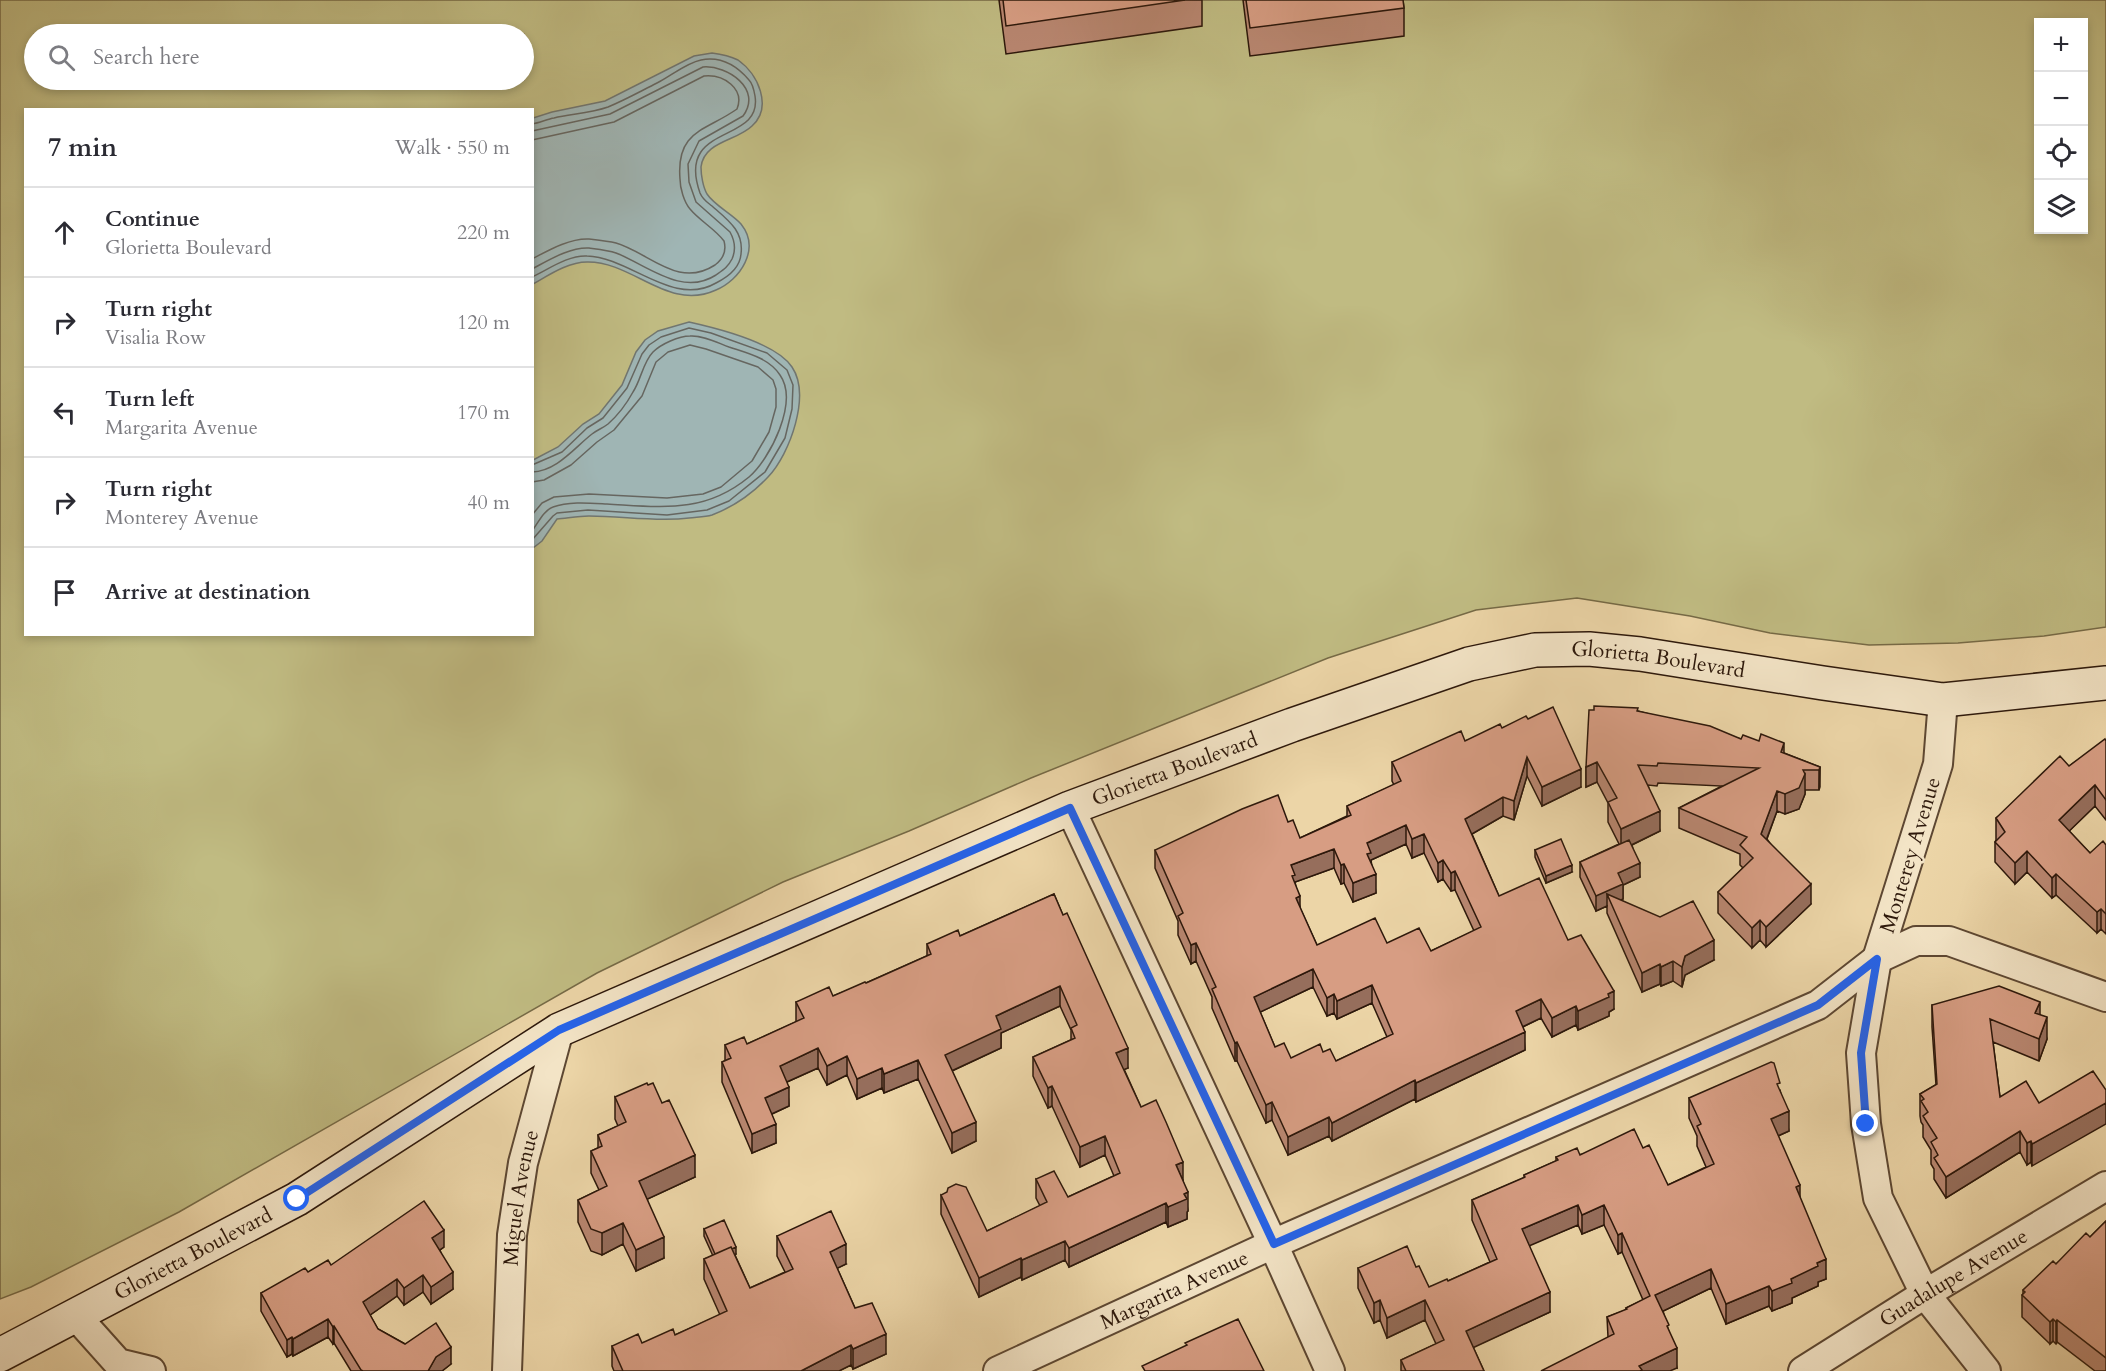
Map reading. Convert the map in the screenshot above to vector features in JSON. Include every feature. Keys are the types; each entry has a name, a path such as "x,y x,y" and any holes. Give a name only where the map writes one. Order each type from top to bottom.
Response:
{"street":[{"name":"Glorietta Boulevard","path":"0,1355 297,1199 559,1030 1070,808 1292,725 1469,664 1535,650 1589,649 1640,654 1943,700 2106,683"},
{"name":"Monterey Avenue","path":"1943,700 1938,764 1877,959 1861,1053 1866,1124 1878,1198 1924,1294 1986,1371"},
{"path":"1070,808 1274,1244 1330,1371"},
{"name":"Margarita Avenue","path":"998,1371 1274,1244 1818,1005 1877,959 1917,941 1949,941 2106,997"},
{"name":"Miguel Avenue","path":"507,1371 512,1235 521,1173 559,1030"},
{"name":"Guadalupe Avenue","path":"1803,1371 1924,1294 2106,1186"},
{"path":"76,1316 118,1364 151,1371"}],"shaded area":[{"path":"0,0 2106,0 2106,627 2044,636 1958,643 1869,645 1770,633 1690,616 1577,598 1476,610 1328,658 1031,778 783,882 597,973 179,1212 31,1287 0,1299"}],"water":[{"path":"712,53 738,60 757,82 762,100 758,118 752,126 714,147 703,158 701,167 702,181 707,194 741,224 747,234 748,253 740,271 725,285 699,295 682,295 666,291 620,269 587,262 566,267 534,283 534,118 605,101 694,56"},
{"path":"689,322 745,338 784,358 792,367 797,379 799,408 784,454 768,477 756,489 735,504 712,515 677,519 589,516 557,519 542,541 534,547 534,459 558,447 583,424 599,414 622,385 636,352 645,340 658,331"}],"building":[{"path":"1003,0 1185,0 1006,26"},
{"path":"1246,0 1403,0 1404,8 1250,28"},
{"path":"1594,706 1638,708 1637,711 1710,726 1741,739 1743,735 1759,741 1761,734 1784,743 1781,752 1820,767 1819,770 1803,770 1805,774 1799,788 1785,794 1777,791 1761,834 1811,884 1766,927 1760,920 1752,928 1718,892 1753,858 1740,845 1747,837 1679,808 1759,768 1658,763 1657,766 1638,765 1660,811 1621,829 1608,802 1617,798 1597,762 1586,767 1589,710 1594,710"},
{"path":"1553,707 1581,769 1542,787 1527,757 1514,801 1503,797 1465,819 1499,896 1539,878 1568,940 1581,935 1614,991 1608,994 1609,997 1578,1011 1576,1006 1552,1018 1541,999 1516,1011 1525,1032 1416,1083 1415,1080 1332,1123 1329,1117 1288,1137 1272,1102 1266,1105 1237,1042 1235,1043 1212,989 1216,987 1196,943 1191,945 1178,916 1183,913 1155,850 1242,809 1278,795 1288,822 1293,820 1300,838 1351,815 1347,806 1401,781 1392,762 1461,731 1465,741 1500,724 1502,728 1526,716 1528,719","holes":["1406,825 1412,839 1424,834 1438,863 1443,860 1451,873 1455,871 1481,927 1431,951 1419,928 1387,943 1375,918 1317,945 1296,898 1300,896 1292,876 1295,875 1291,865 1334,849 1353,883 1376,874 1367,854 1371,853 1367,843","1313,969 1327,998 1334,994 1337,1001 1372,985 1393,1034 1336,1061 1330,1049 1323,1052 1320,1044 1291,1058 1284,1043 1275,1047 1254,997"]},
{"path":"2105,739 2106,800 2095,785 2059,820 2090,853 2103,841 2106,845 2106,914 2101,909 2097,912 2056,874 2052,878 2027,851 2015,863 1995,842 2005,832 1996,818 2060,756 2069,766"},
{"path":"1561,839 1572,865 1546,876 1535,850"},
{"path":"1629,840 1640,863 1618,873 1623,884 1596,896 1580,862"},
{"path":"1054,894 1063,915 1067,913 1128,1048 1116,1053 1141,1107 1156,1100 1166,1122 1183,1162 1176,1165 1188,1192 1184,1194 1187,1199 1168,1207 1166,1203 1069,1248 1065,1241 979,1278 941,1195 947,1192 948,1188 956,1184 966,1187 987,1231 1047,1202 1036,1179 1054,1171 1068,1197 1120,1173 1105,1136 1080,1147 1052,1086 1048,1088 1033,1057 1075,1038 1071,1028 1077,1025 1060,986 996,1016 1001,1029 945,1055 976,1122 952,1133 918,1060 884,1074 882,1068 857,1079 847,1056 827,1066 818,1048 780,1066 789,1087 765,1098 776,1124 752,1134 722,1062 731,1058 725,1045 744,1037 747,1044 804,1018 796,1002 829,987 833,996 866,983 931,954 927,944 958,930 960,936"},
{"path":"1607,894 1660,917 1693,901 1714,940 1685,956 1682,967 1673,961 1661,967 1660,964 1642,973"},
{"path":"1999,986 2040,1002 2035,1013 2047,1017 2039,1039 1990,1019 2000,1097 2026,1081 2039,1103 2093,1071 2106,1090 2106,1103 2032,1144 2031,1141 2027,1143 2020,1131 1946,1177 1934,1158 1938,1155 1931,1142 1937,1138 1923,1116 1928,1112 1921,1101 1924,1099 1920,1094 1937,1084 1932,1005"},
{"path":"1771,1062 1774,1063 1780,1083 1777,1084 1789,1111 1771,1119 1800,1185 1796,1187 1826,1259 1817,1263 1818,1266 1791,1279 1792,1283 1772,1291 1769,1286 1726,1304 1711,1269 1655,1295 1677,1348 1639,1366 1642,1370 1541,1371 1614,1334 1607,1317 1650,1296 1622,1233 1618,1235 1604,1205 1582,1215 1578,1205 1522,1229 1550,1292 1466,1331 1484,1371 1406,1371 1401,1360 1444,1340 1425,1300 1387,1318 1380,1300 1374,1303 1358,1268 1407,1246 1416,1267 1419,1266 1429,1287 1497,1259 1472,1200 1525,1177 1524,1175 1558,1160 1556,1157 1577,1148 1580,1155 1634,1129 1643,1148 1649,1145 1668,1185 1714,1164 1697,1126 1701,1124 1689,1098"},
{"path":"647,1083 648,1085 653,1083 662,1103 669,1100 695,1155 639,1181 664,1237 636,1250 623,1223 602,1233 591,1229 578,1200 607,1186 591,1151 602,1146 598,1135 626,1122 615,1097"},
{"path":"424,1201 444,1230 432,1238 453,1272 431,1287 423,1275 404,1288 397,1279 363,1302 378,1329 405,1344 436,1323 451,1347 436,1357 428,1371 361,1370 328,1319 293,1339 292,1337 287,1340 261,1293 305,1268 308,1272 328,1260 331,1265"},
{"path":"831,1211 846,1244 830,1252 855,1308 872,1303 886,1334 853,1349 851,1345 801,1371 623,1371 612,1346 638,1334 642,1343 673,1329 675,1335 727,1311 704,1259 731,1247 750,1288 793,1269 777,1236"},
{"path":"724,1220 736,1247 715,1254 704,1229"},
{"path":"2106,1221 2106,1358 2057,1320 2056,1322 2053,1319 2050,1322 2022,1295 2025,1292 2023,1290 2053,1261 2056,1264 2086,1233 2090,1237"},
{"path":"1238,1319 1264,1371 1145,1371 1142,1366 1187,1345 1185,1343"}],"route":[{"path":"297,1199 559,1030 1070,808 1274,1244 1818,1005 1877,959 1861,1053 1866,1124"}]}
